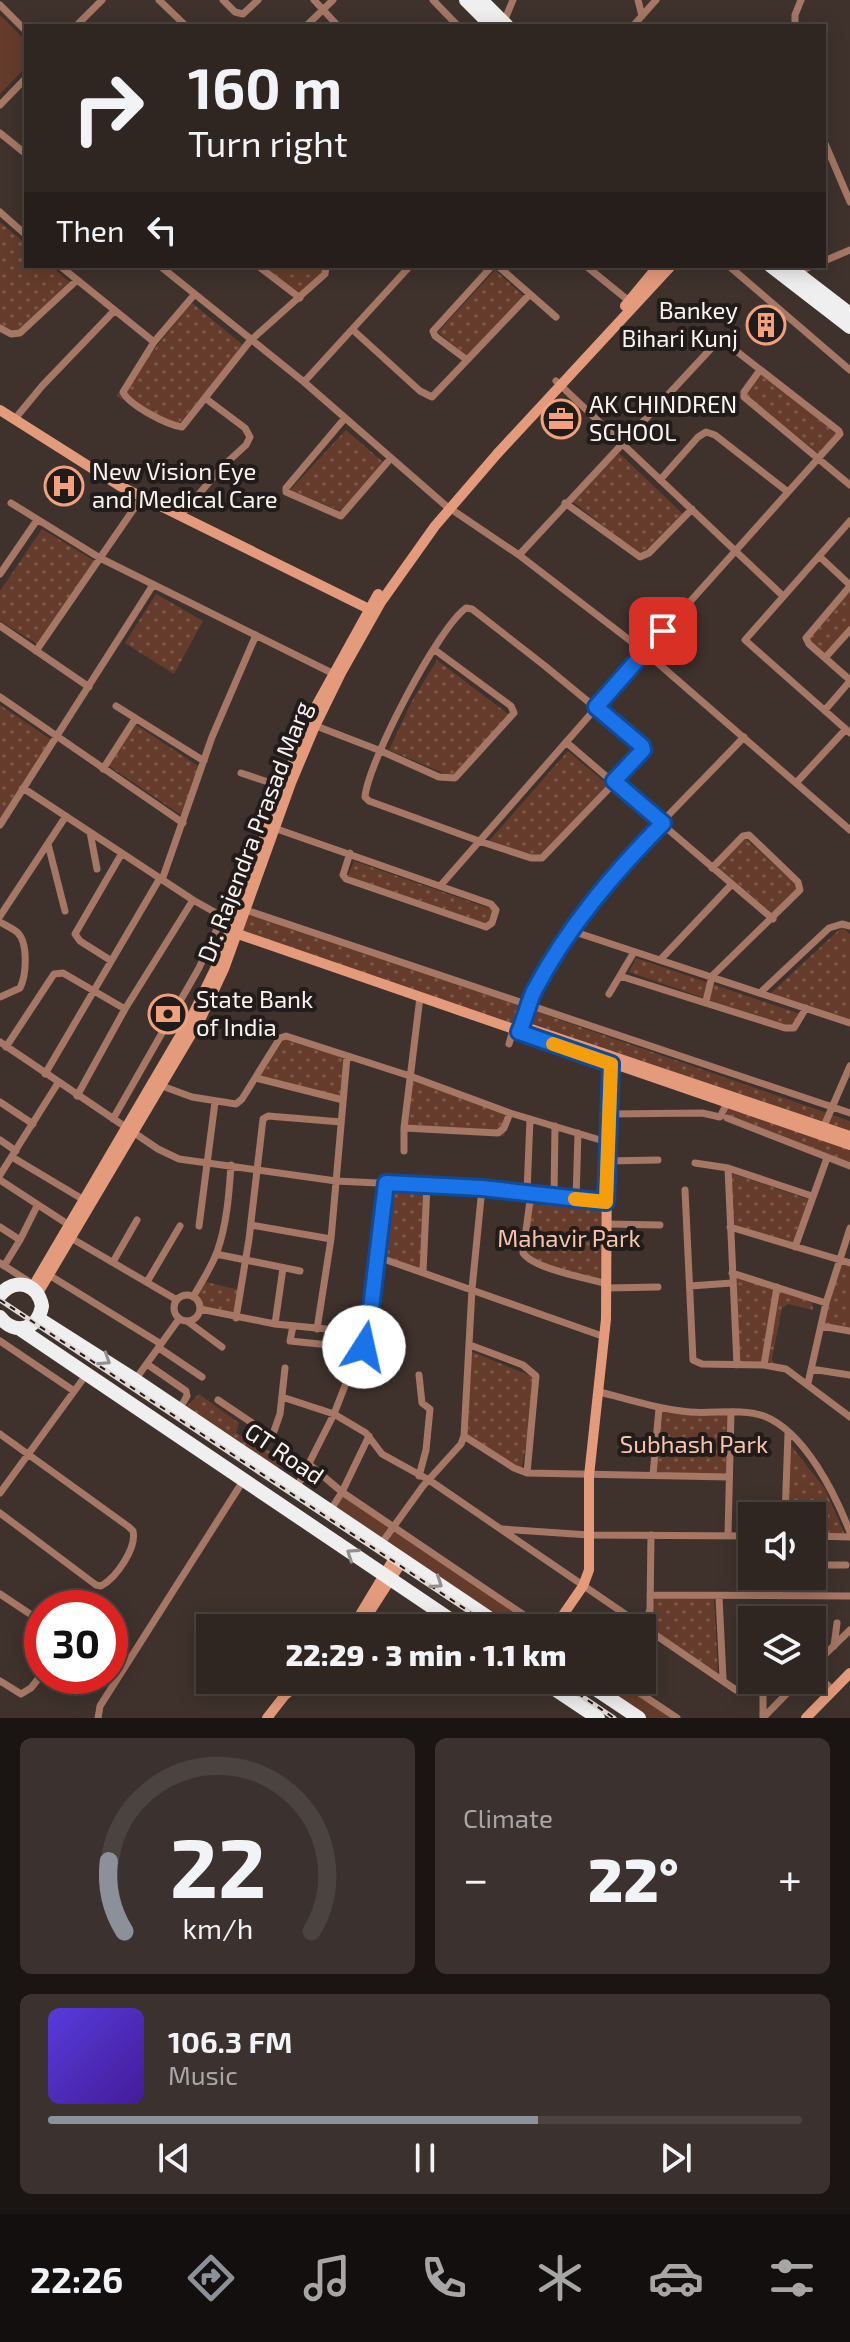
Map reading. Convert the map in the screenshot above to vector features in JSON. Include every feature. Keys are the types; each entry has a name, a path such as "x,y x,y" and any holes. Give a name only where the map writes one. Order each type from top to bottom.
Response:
{"highway":[{"path":"466,0 500,24"},
{"path":"481,0 500,24"},
{"path":"774,268 850,327"},
{"path":"791,269 850,314"},
{"path":"0,1294 15,1284 34,1289 42,1306 39,1319 33,1325 20,1329"},
{"name":"GT Road","path":"0,1317 7,1325 20,1329 442,1614"},
{"name":"GT Road","path":"39,1319 483,1614"},
{"path":"562,1694 598,1718"},
{"path":"603,1694 639,1718"}],"street":[{"path":"78,24 102,0"},
{"path":"159,0 184,24"},
{"path":"223,0 235,12 243,14 258,0"},
{"path":"314,0 336,24"},
{"path":"308,24 333,0"},
{"path":"433,0 456,24"},
{"path":"501,24 513,0"},
{"path":"638,0 642,16"},
{"path":"635,24 656,0"},
{"path":"795,24 801,0"},
{"path":"0,5 24,29"},
{"path":"0,105 24,80"},
{"path":"0,133 24,152"},
{"path":"826,156 850,202"},
{"path":"0,212 24,233"},
{"path":"826,260 850,250"},
{"path":"62,268 154,342"},
{"path":"162,268 304,382 448,506 519,555 645,652 850,830"},
{"path":"261,268 300,298"},
{"path":"194,295 154,342 124,388 124,396 171,425 182,427 250,341 325,274 326,268"},
{"path":"304,382 408,268"},
{"path":"467,360 435,336 433,331 490,268"},
{"path":"500,268 556,317"},
{"path":"588,268 629,301"},
{"name":"Dr. Rajendra Prasad Marg","path":"34,1289 84,1200 162,1086 201,1018 332,673 372,610 448,506 656,268"},
{"name":"Dr. Rajendra Prasad Marg","path":"558,383 669,268"},
{"path":"731,268 850,370"},
{"path":"0,328 11,334 20,333 76,281"},
{"path":"353,330 420,391 432,397 530,294"},
{"path":"114,311 34,395 5,417 142,497 372,610"},
{"path":"441,885 819,458 840,434 839,431 726,343 718,341 519,555"},
{"path":"760,370 744,392 744,397 850,485"},
{"path":"558,383 783,596"},
{"path":"181,515 250,437 245,428 205,398"},
{"path":"345,418 286,488 286,492 341,516 391,458"},
{"path":"660,480 706,432 715,435 788,492"},
{"path":"36,651 142,497"},
{"path":"11,503 100,558 332,673"},
{"path":"565,503 640,557 649,553 692,509"},
{"path":"0,574 37,520"},
{"path":"796,783 848,731 745,640 850,521"},
{"path":"842,530 850,537"},
{"path":"819,556 850,586 806,638 850,680 825,710"},
{"path":"0,825 153,585"},
{"path":"469,608 642,746 643,750 542,858 531,858 479,841 366,799 365,791 381,751 435,650 461,611 469,608"},
{"name":"Dr. Rajendra Prasad Marg","path":"34,1289 49,1275 71,1238 246,910 283,787 372,610"},
{"path":"0,626 89,687"},
{"path":"825,658 850,630"},
{"path":"45,1074 92,990 161,879 204,761 256,635"},
{"path":"312,724 439,777 451,779 461,772 514,713 511,706 435,650"},
{"path":"0,697 183,823"},
{"path":"116,706 204,761"},
{"path":"103,769 135,719"},
{"path":"509,1044 572,931 619,869 744,737"},
{"path":"566,742 773,919"},
{"path":"241,773 283,787"},
{"path":"23,788 222,918 235,930 518,1030 850,1136"},
{"path":"0,997 20,988 26,970 22,938 0,919 66,816"},
{"path":"272,828 350,853 441,885 495,906 496,915 486,927 349,881 343,875 350,853"},
{"path":"90,832 97,869"},
{"path":"706,1001 712,976 773,919 798,893 800,886 749,835 743,836 712,868"},
{"path":"48,844 65,911"},
{"path":"110,960 80,941 75,934 122,853"},
{"path":"661,959 732,884"},
{"path":"77,1096 125,1009 193,900"},
{"path":"246,910 850,1113"},
{"path":"113,1119 199,968 222,918"},
{"path":"761,992 829,928 842,924 850,926"},
{"path":"235,930 518,1030"},
{"path":"572,931 850,1023"},
{"path":"609,994 634,952"},
{"path":"125,1009 63,973 54,974 3,1044 77,1096 179,1159 336,1181 482,1188 606,1202"},
{"path":"620,976 790,1029 797,1025 806,1008"},
{"path":"404,1151 420,997"},
{"path":"162,1086 215,1102 239,1102 283,1036 410,1076 510,1113 607,1142"},
{"path":"317,1329 331,1239 347,1057"},
{"path":"611,1060 850,1145"},
{"path":"564,1614 583,1586 589,1570 589,1476 605,1337 611,1060"},
{"path":"824,1126 850,1066"},
{"path":"256,1078 343,1100"},
{"path":"58,1083 0,1178 69,1225"},
{"path":"0,1102 33,1124"},
{"path":"199,1226 215,1102"},
{"path":"610,1114 702,1113 720,1117 727,1103"},
{"path":"404,1128 498,1133 504,1128 510,1113"},
{"path":"236,1318 265,1117 341,1122"},
{"path":"727,1118 850,1166"},
{"path":"530,1119 525,1257 607,1286 658,1287"},
{"path":"554,1196 555,1126"},
{"path":"576,1199 578,1133"},
{"path":"0,1140 14,1154 84,1200"},
{"path":"795,1247 827,1158"},
{"path":"607,1161 658,1160"},
{"path":"695,1163 728,1168 812,1196"},
{"path":"193,1297 216,1254 228,1204 231,1165"},
{"path":"728,1168 737,1365"},
{"path":"293,1326 290,1341 362,1348 366,1344 386,1183"},
{"path":"423,1272 427,1185"},
{"path":"381,1544 464,1436 472,1289 482,1188"},
{"path":"685,1190 693,1360 702,1364 764,1365 786,1369 850,1417"},
{"path":"34,1289 2,1264 20,1240 37,1206"},
{"path":"113,1262 137,1220"},
{"path":"607,1224 660,1225"},
{"path":"251,1225 331,1239"},
{"path":"147,1282 180,1226"},
{"path":"0,1227 20,1240"},
{"path":"730,1227 850,1263"},
{"path":"808,1383 826,1303 850,1228"},
{"path":"71,1238 177,1300"},
{"path":"216,1254 300,1271"},
{"path":"378,1257 605,1337"},
{"path":"275,1324 283,1268"},
{"path":"732,1273 826,1303"},
{"path":"49,1275 160,1346 202,1377"},
{"path":"690,1286 732,1283"},
{"path":"764,1365 777,1287"},
{"path":"193,1297 183,1296 174,1308 183,1320 222,1347"},
{"path":"193,1297 200,1309 236,1318 368,1333"},
{"path":"135,1380 183,1320 195,1319 200,1309"},
{"path":"821,1326 850,1331"},
{"path":"0,1341 74,1391"},
{"path":"470,1345 523,1365 536,1376 527,1473"},
{"path":"147,1364 186,1391 187,1396 179,1410"},
{"path":"218,1400 270,1434 275,1431 280,1414 285,1368"},
{"path":"811,1369 850,1375"},
{"path":"0,1493 86,1375"},
{"path":"419,1375 422,1403 430,1409 426,1450 419,1476"},
{"path":"296,1489 334,1414 348,1378"},
{"path":"600,1392 659,1408 763,1416 788,1434 815,1462 830,1484 850,1534 826,1535"},
{"path":"282,1397 334,1414 369,1436 382,1454 429,1480 626,1614"},
{"path":"653,1475 659,1408"},
{"path":"728,1535 731,1412"},
{"path":"0,1434 129,1527 133,1531 134,1542 112,1579 101,1586 96,1585 0,1513"},
{"path":"786,1502 788,1434"},
{"path":"330,1511 369,1436"},
{"path":"464,1436 527,1473 729,1477"},
{"path":"310,1465 342,1492 523,1614"},
{"path":"98,1718 100,1706 243,1481"},
{"path":"502,1529 589,1535 738,1535"},
{"path":"649,1614 651,1535"},
{"path":"368,1614 399,1557"},
{"path":"826,1565 846,1565"},
{"path":"779,1590 779,1596"},
{"path":"0,1594 24,1610"},
{"path":"650,1595 850,1596"},
{"path":"719,1597 723,1679"},
{"path":"834,1646 837,1623"},
{"path":"826,1654 850,1630"},
{"path":"656,1633 736,1690"},
{"path":"806,1718 850,1673"},
{"path":"0,1681 21,1694 24,1692"},
{"path":"826,1683 833,1690"},
{"path":"267,1718 286,1694"},
{"path":"641,1694 677,1718"},
{"path":"763,1694 763,1718 787,1694"}],"green space":[{"path":"0,15 24,39 24,69 0,94"},
{"path":"0,222 24,242 24,268 53,268 72,284 14,337 0,326"},
{"path":"266,268 323,268 325,270 301,296"},
{"path":"495,270 524,296 469,358 438,332"},
{"path":"192,303 244,346 177,426 116,396"},
{"path":"761,374 841,437 822,456 745,395"},
{"path":"346,430 384,463 343,512 290,490"},
{"path":"619,453 684,515 644,558 573,502"},
{"path":"42,529 96,562 39,645 0,621 0,591"},
{"path":"850,592 850,628 826,654 808,638"},
{"path":"156,594 203,621 174,674 125,643"},
{"path":"437,660 512,717 455,778 389,750 412,701"},
{"path":"0,705 53,741 0,819"},
{"path":"135,724 201,768 181,815 109,766"},
{"path":"568,751 609,786 542,860 488,842"},
{"path":"746,839 800,888 772,913 717,866"},
{"path":"354,861 494,910 489,925 348,876"},
{"path":"250,912 850,1121 850,1139 241,936"},
{"path":"842,927 850,934 850,1020 770,994"},
{"path":"636,958 803,1015 796,1030 629,972"},
{"path":"284,1039 347,1059 344,1097 259,1078"},
{"path":"410,1076 510,1113 504,1136 404,1128"},
{"path":"728,1106 850,1148 850,1164 724,1119"},
{"path":"727,1172 814,1201 798,1250 730,1227"},
{"path":"387,1188 429,1191 423,1270 381,1254"},
{"name":"Mahavir Park","path":"533,1202 606,1212 600,1284 525,1259"},
{"path":"842,1264 850,1267 850,1329 823,1324"},
{"path":"733,1276 812,1301 813,1310 788,1304 782,1308 772,1359 774,1365 739,1365"},
{"path":"202,1281 239,1290 235,1317 202,1311 192,1299"},
{"path":"470,1351 538,1379 521,1472 468,1435"},
{"path":"199,1394 239,1423 236,1433 286,1460 274,1473 182,1411"},
{"name":"Subhash Park","path":"660,1410 730,1414 726,1479 655,1478"},
{"path":"789,1443 825,1489 846,1537 826,1536 826,1502 787,1502"},
{"path":"343,1492 523,1614 483,1614 331,1512"},
{"path":"714,1598 718,1673 656,1632 656,1614 651,1614 655,1599"},
{"path":"603,1694 642,1694 678,1718 639,1718"}],"railway":[{"path":"0,1300 473,1614"},
{"path":"579,1694 614,1718"}],"slow traffic":[{"path":"553,1044 611,1064 606,1202 575,1199"}],"place":[{"name":"Bankey Bihari Kunj","path":"766,325"},
{"name":"AK CHINDREN SCHOOL","path":"561,419"},
{"name":"New Vision Eye and Medical Care","path":"64,486"},
{"name":"State Bank of India","path":"168,1014"}],"route":[{"path":"364,1347 386,1183 482,1188 606,1202 611,1064 519,1032 533,994 572,931 627,860 663,823 614,781 643,750 596,707 663,631"}]}
